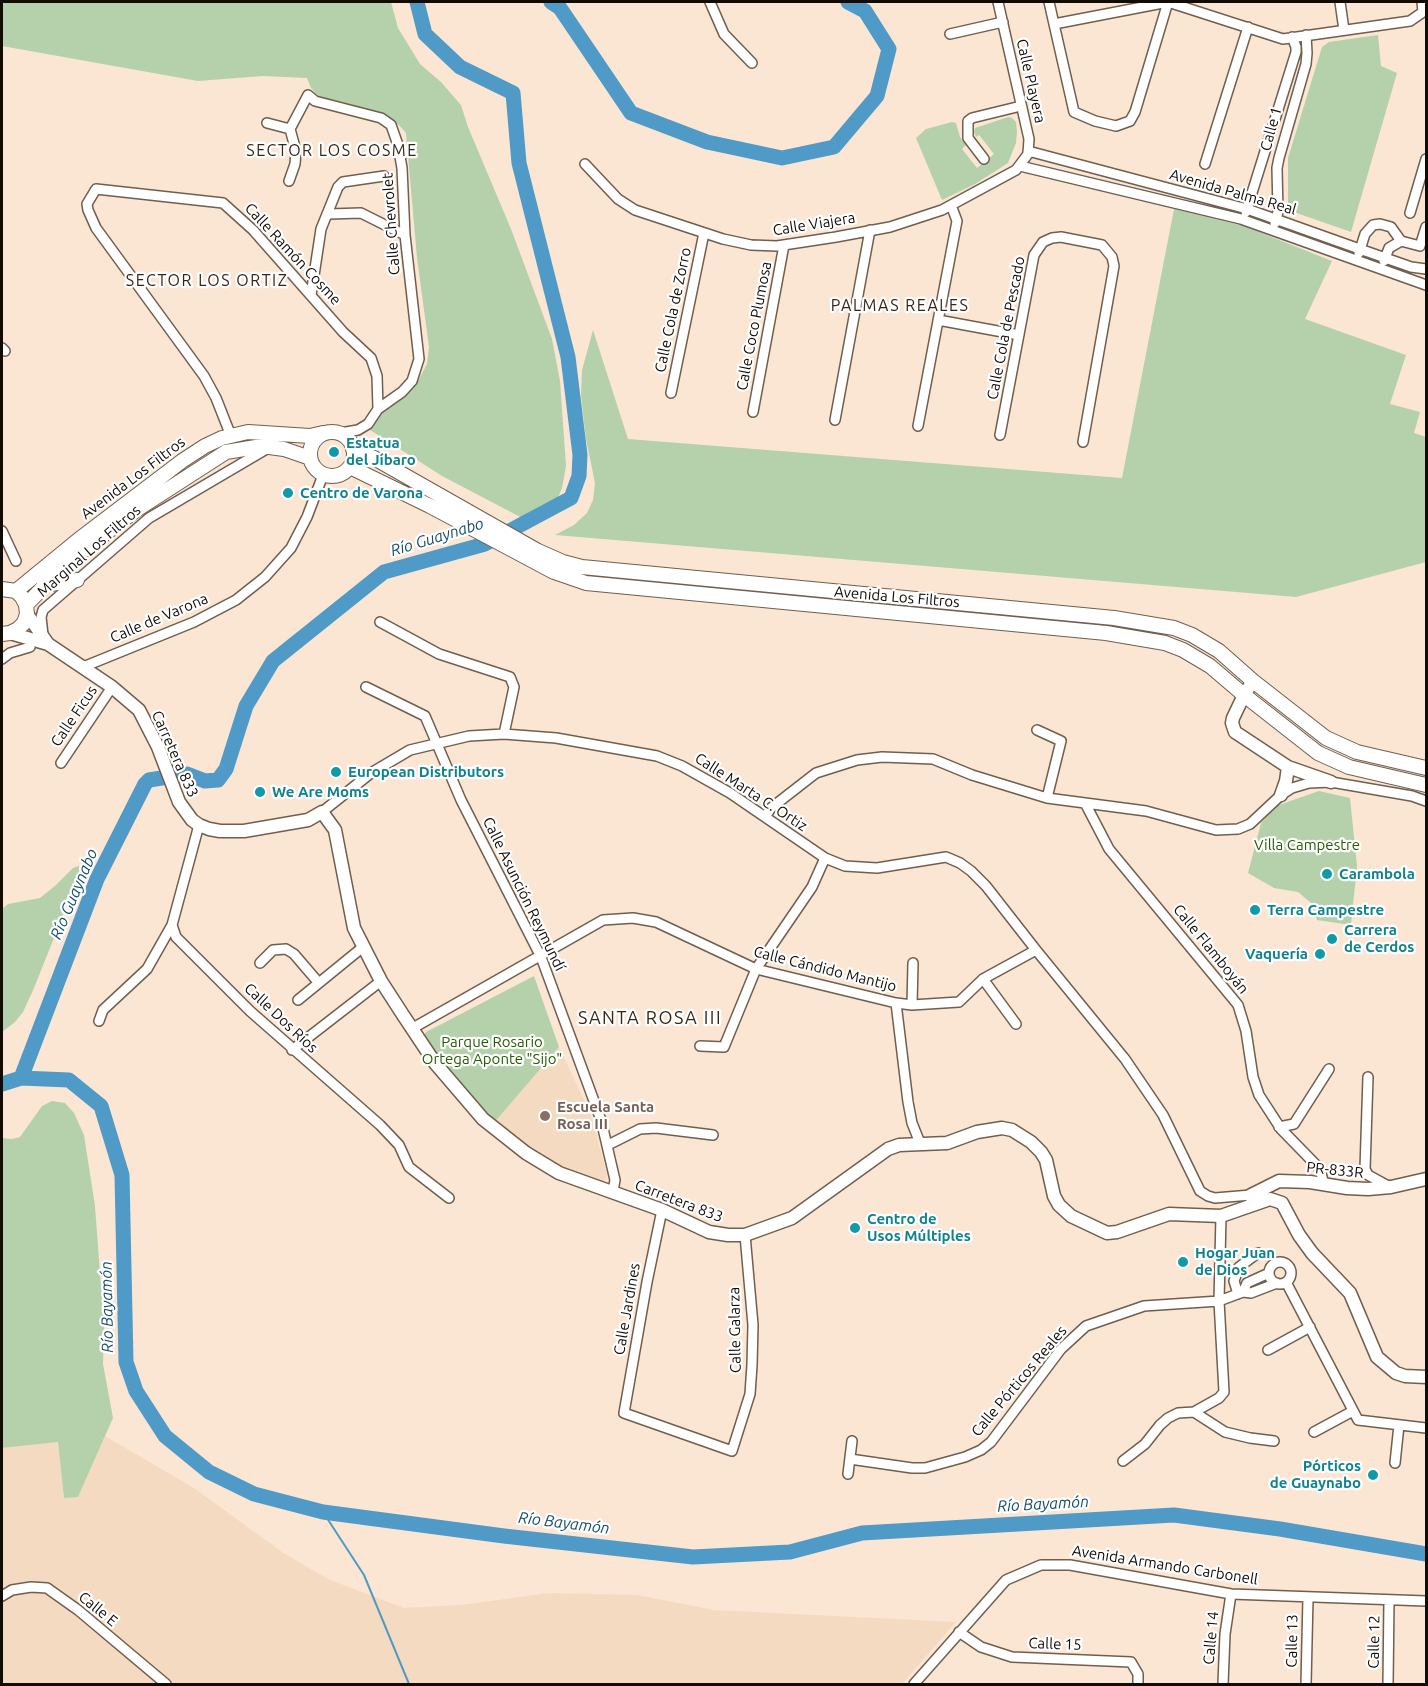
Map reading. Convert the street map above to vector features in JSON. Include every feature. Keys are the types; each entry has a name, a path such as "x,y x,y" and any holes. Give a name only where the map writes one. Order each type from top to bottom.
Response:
{"main road":[{"name":"Avenida Los Filtros","path":"16,591 82,537 205,446 231,436 257,431 302,435 323,433"},
{"path":"323,433 340,433 349,441 353,449 354,454 350,467 340,475 331,477 323,475 316,470 310,458 311,445 323,433"},
{"name":"Avenida Los Filtros","path":"6,633 18,629 24,623 26,610 44,585 66,564 136,510 212,460 226,452 256,447 284,449 310,458"},
{"name":"Avenida Los Filtros","path":"353,449 374,458 434,500"},
{"name":"Avenida Los Filtros","path":"350,467 434,500 559,567 572,579 601,585 1144,638 1183,650 1210,666 1306,744 1332,760 1355,768 1426,784"},
{"name":"Avenida Los Filtros","path":"559,567 1103,617 1153,624 1192,635 1219,651 1253,681 1326,738 1357,752 1426,768"},
{"path":"44,585 77,580"},
{"path":"2,589 16,591 22,597 26,610"}],"street":[{"path":"710,2 724,34 752,63"},
{"name":"Calle Playera","path":"998,2 1029,139 1028,151"},
{"path":"1049,2 1074,112 1116,126 1130,121 1135,112 1168,2"},
{"path":"1053,24 1133,5 1168,2 1283,39 1410,21 1423,12 1422,2"},
{"path":"1340,2 1344,30"},
{"path":"950,34 1003,22"},
{"path":"1204,164 1248,27"},
{"name":"Calle 1","path":"1273,231 1278,212 1277,168 1306,64 1306,35"},
{"name":"Calle 1","path":"1244,220 1296,52 1292,37"},
{"name":"Calle Chevrolet","path":"290,129 308,95 315,101 381,118 390,124 398,145 402,168 405,236 419,359 412,381 402,392 378,409 368,424 358,430 340,433"},
{"path":"984,159 968,138 968,121 1021,106"},
{"path":"267,123 290,129 296,151 295,164 289,182"},
{"path":"1020,166 1028,151"},
{"name":"Avenida Palma Real","path":"1028,151 1247,208 1411,267 1426,269"},
{"path":"1410,213 1426,159"},
{"name":"Calle Viajera","path":"585,164 618,199 635,210 704,233 751,245 784,245 915,220 987,187 1020,166"},
{"name":"Avenida Palma Real","path":"1020,166 1244,220 1426,285"},
{"path":"311,295 321,229 338,187 343,182 384,176"},
{"name":"Calle Ramón Cosme","path":"231,436 216,398 204,376 96,228 88,210 90,197 96,189 223,203 253,230 343,332 371,358 377,376 378,409"},
{"path":"918,426 957,221 951,205"},
{"path":"329,214 361,213 405,236"},
{"path":"1356,261 1368,229 1380,224 1391,227 1401,241 1420,246 1426,227"},
{"path":"835,420 870,230"},
{"name":"Calle Cola de Zorro","path":"671,393 704,233"},
{"name":"Calle Cola de Pescado","path":"1000,435 1034,255 1040,245 1048,239 1061,237 1097,243 1105,249 1114,262 1114,273 1083,442"},
{"path":"1381,269 1389,248 1401,241"},
{"name":"Calle Coco Plumosa","path":"753,412 784,245"},
{"path":"938,320 1019,334"},
{"name":"Marginal Los Filtros","path":"46,639 41,617 43,610 149,518 269,447"},
{"name":"Calle de Varona","path":"83,667 194,622 236,600 265,577 281,561 296,540 323,475"},
{"path":"2,531 16,561"},
{"name":"Carretera 833","path":"26,610 46,639 112,687 139,710 158,747 179,802 192,820 199,825"},
{"path":"380,622 439,654 510,676 514,687 504,734"},
{"name":"Carretera 833","path":"6,633 46,639"},
{"path":"2,659 10,653 30,647"},
{"path":"1253,681 1233,718 1232,728 1235,732 1288,767 1331,782 1413,796 1426,801"},
{"name":"Calle Ficus","path":"61,763 112,687"},
{"name":"Calle Asunción Reymundí","path":"366,687 425,716 461,800 541,957 601,1120 615,1180 614,1191"},
{"path":"1037,730 1061,741 1047,798"},
{"name":"Calle Marta C. Ortiz","path":"322,812 371,773 410,750 469,736 504,734 556,738 657,756 702,775 825,858 845,866 891,867 946,857 960,863 971,870 986,886 1036,950"},
{"path":"765,817 771,808 816,773 856,760 882,757 933,759 972,775 1047,798 1146,811 1216,830 1228,831 1250,824 1281,795 1301,785 1331,782"},
{"path":"1281,795 1288,767"},
{"name":"Calle Flamboyán","path":"1085,803 1109,849 1238,1005 1246,1031 1253,1077 1259,1095 1279,1127 1320,1169 1324,1185"},
{"path":"99,1021 103,1010 147,969 172,925 199,825 220,831 244,831 308,820 322,812"},
{"name":"Carretera 833","path":"322,812 335,830 351,917 363,947 381,981 435,1063 483,1119 526,1153 559,1173 614,1191 709,1232 745,1235 792,1218 888,1149 900,1144 934,1145 988,1129 1012,1130 1041,1152 1046,1160 1054,1196 1059,1205 1071,1216 1107,1233 1117,1232 1168,1214 1221,1215 1253,1199 1270,1199 1282,1203 1299,1235 1350,1293 1377,1357 1405,1376 1426,1377"},
{"path":"700,1046 724,1047 756,969 812,887 825,858"},
{"name":"Calle Cándido Mantijo","path":"412,1028 603,920 633,918 656,922 756,969 912,1005 959,1002 983,979 1036,950"},
{"name":"Calle Dos Ríos","path":"172,925 176,937 250,1011 380,1125 399,1145 409,1167 449,1198"},
{"path":"298,1000 363,947"},
{"path":"260,963 273,950 286,949 294,954 318,982"},
{"path":"1036,950 1125,1059 1163,1115 1200,1191 1215,1198 1253,1199"},
{"path":"912,1005 913,963"},
{"path":"983,979 1016,1024"},
{"path":"292,1050 381,981"},
{"path":"896,1003 908,1102 912,1123 920,1143"},
{"path":"1279,1127 1294,1124 1329,1069"},
{"path":"1368,1077 1365,1169 1368,1175 1391,1187"},
{"path":"608,1145 640,1129 656,1128 713,1135"},
{"name":"PR-833R","path":"1253,1199 1279,1181 1347,1188 1391,1187 1426,1179"},
{"name":"Calle Jardines","path":"624,1413 662,1210"},
{"path":"1123,1461 1145,1444 1168,1418 1178,1413 1194,1412 1219,1398 1224,1392 1219,1301 1221,1215"},
{"name":"Calle Galarza","path":"624,1413 732,1451 750,1394 752,1365 753,1325 745,1235"},
{"path":"1241,1293 1234,1281 1239,1267 1258,1253"},
{"path":"1282,1283 1289,1279 1291,1272 1285,1263 1275,1264 1269,1273 1272,1279 1282,1283 1310,1328 1358,1420 1426,1428"},
{"name":"Calle Pórticos Reales","path":"1241,1293 1247,1283 1269,1273"},
{"name":"Calle Pórticos Reales","path":"850,1459 925,1468 965,1457 981,1450 991,1442 1061,1349 1086,1326 1144,1306 1219,1301 1282,1283"},
{"path":"1268,1350 1310,1328"},
{"path":"1314,1432 1353,1411"},
{"path":"1194,1412 1225,1432 1274,1441"},
{"path":"1395,1463 1399,1425"},
{"path":"848,1474 852,1441"},
{"name":"Avenida Armando Carbonell","path":"914,1684 1005,1580 1041,1565 1070,1565 1231,1594 1426,1601"},
{"name":"Calle E","path":"2,1596 21,1588 47,1588 78,1610 166,1684"},
{"name":"Calle 14","path":"1223,1684 1225,1634 1231,1594"},
{"name":"Calle 13","path":"1306,1684 1308,1598"},
{"name":"Calle 12","path":"1388,1684 1389,1600"},
{"name":"Calle 15","path":"959,1632 981,1647 1012,1657 1131,1662 1138,1674 1138,1684"}],"shaded area":[{"name":"Escuela Santa Rosa III","path":"559,1047 588,1108 607,1174 603,1182 545,1161 493,1124"},
{"path":"105,1436 194,1488 282,1552 328,1579 404,1608 461,1605 549,1593 637,1595 714,1610 956,1622 902,1684 2,1684 2,1448 58,1442 64,1497 78,1497"}],"green space":[{"path":"2,2 391,2 398,28 420,64 441,82 461,105 552,339 560,381 566,466 562,488 555,504 550,509 526,520 442,476 370,430 382,412 399,401 419,379 427,364 429,347 417,258 406,133 399,125 388,119 334,104 318,96 311,88 307,78 263,76 198,81 2,46"},
{"path":"1378,35 1381,66 1397,73 1351,232 1288,210 1288,158 1322,47 1329,42"},
{"path":"1008,117 1016,122 1017,131 1016,143 1008,163 975,184 942,200 916,138 926,129 956,123 960,137 966,145 962,149 977,168 994,154 979,135 976,137 975,128"},
{"path":"1174,209 1244,226 1332,261 1305,319 1406,355 1390,404 1420,412 1414,433 1426,437 1426,562 1296,597 555,535 574,525 587,513 593,500 595,483 586,439 581,396 582,370 593,330 628,439 1122,478"},
{"name":"Villa Campestre","path":"1319,791 1350,798 1357,866 1351,925 1317,920 1311,903 1298,892 1274,888 1248,873 1261,823 1276,806"},
{"path":"79,866 79,875 23,1012 2,1032 2,909 8,904 40,898 73,868"},
{"name":"Parque Rosario Ortega Aponte \"Sijo\"","path":"534,976 559,1047 493,1124 425,1044 423,1037 426,1032"},
{"path":"52,1101 65,1103 74,1113 84,1135 95,1206 104,1327 103,1364 113,1418 78,1497 64,1498 58,1442 2,1448 2,1138 20,1137 42,1106"}],"waterway":[{"name":"Río Guaynabo","path":"21,1078 97,879 145,784 149,780 187,774 205,781 218,780 226,769 246,706 273,661 384,572 485,544 571,498 579,476 580,455 568,357 519,163 513,93 460,67 425,34 417,2"},
{"name":"Río Guaynabo","path":"551,2 560,8 631,113 707,142 782,158 834,147 877,96 889,49 865,11 848,2"},
{"name":"Río Bayamón","path":"2,1084 21,1078 69,1080 101,1106 122,1175 126,1362 136,1391 165,1436 209,1472 254,1494 323,1512 504,1536 693,1557 790,1552 862,1533 1174,1515 1280,1529 1426,1554"},
{"path":"323,1512 364,1575 409,1684"}],"place":[{"name":"Estatua del Jíbaro","path":"334,452"},
{"name":"Centro de Varona","path":"288,493"},
{"name":"European Distributors","path":"336,772"},
{"name":"We Are Moms","path":"260,792"},
{"name":"Carambola","path":"1327,874"},
{"name":"Terra Campestre","path":"1255,910"},
{"name":"Carrera de Cerdos","path":"1332,939"},
{"name":"Vaquería","path":"1320,954"},
{"name":"Escuela Santa Rosa III","path":"545,1116"},
{"name":"Centro de Usos Múltiples","path":"855,1228"},
{"name":"Hogar Juan de Dios","path":"1183,1262"},
{"name":"Pórticos de Guaynabo","path":"1373,1475"}],"district":[{"name":"SECTOR LOS COSME","path":"332,151"},
{"name":"SECTOR LOS ORTIZ","path":"207,281"},
{"name":"PALMAS REALES","path":"900,306"},
{"name":"SANTA ROSA III","path":"650,1018"}]}
